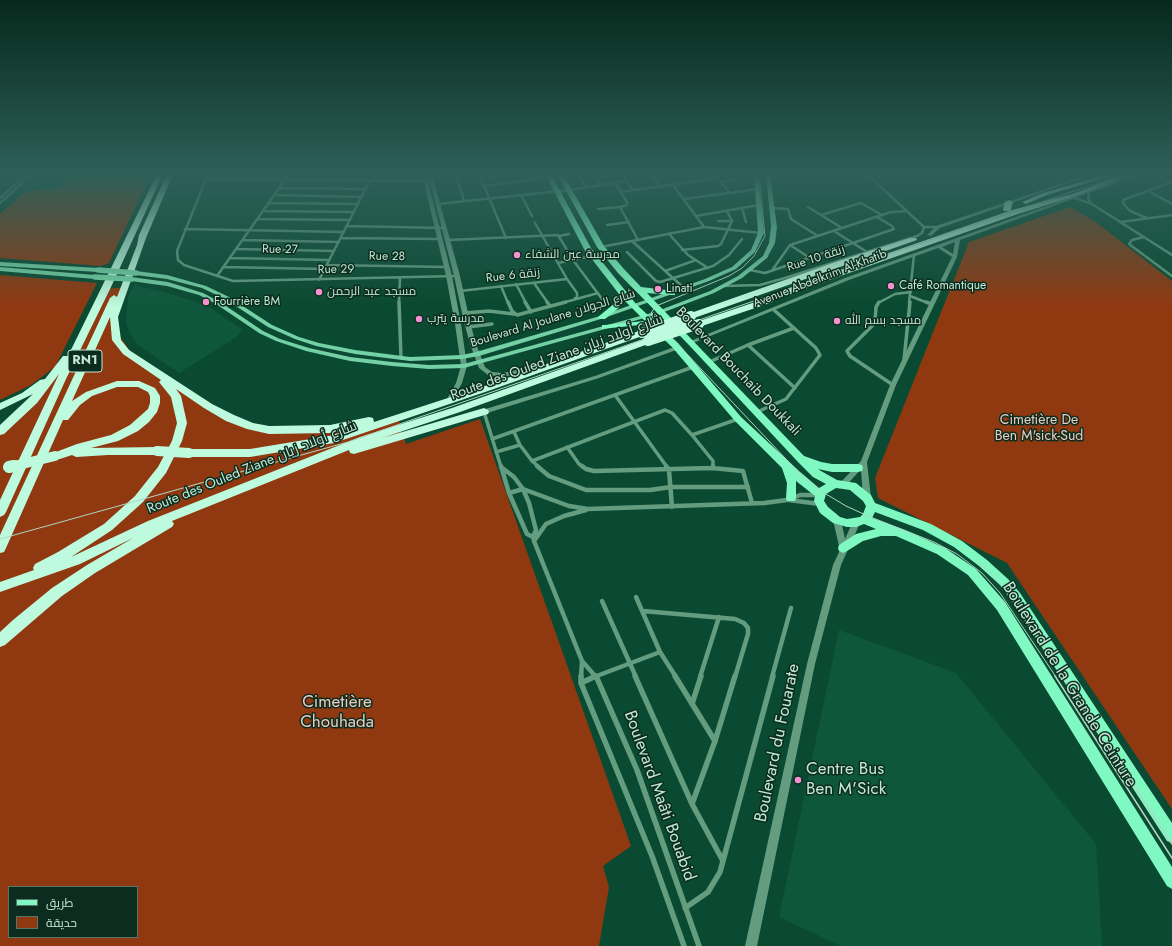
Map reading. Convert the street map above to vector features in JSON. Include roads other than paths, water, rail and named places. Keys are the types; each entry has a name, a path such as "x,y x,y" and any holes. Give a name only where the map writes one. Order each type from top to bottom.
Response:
{"highway":[{"name":"RN1","path":"0,512 78,344 139,218"},
{"name":"RN1","path":"0,548 150,218"},
{"name":"Route des Ouled Ziane شارع أولاد زيان","path":"0,587 13,584 76,560 152,524 364,440 456,410 645,337 691,316 836,265 980,218"},
{"name":"Route des Ouled Ziane شارع أولاد زيان","path":"4,469 58,456 108,451 250,453 330,440 405,416 556,363 645,337 699,324 964,231 989,218"},
{"path":"964,231 979,232"},
{"path":"143,235 142,245 114,317 117,340 126,352 208,406 230,418 269,430 330,429 405,416"},
{"path":"890,256 904,259"},
{"path":"0,432 27,407 78,344"},
{"path":"13,584 62,556 108,527 139,499 162,470 179,435 182,423 181,413 176,396 147,366"},
{"path":"0,407 33,390 53,374"},
{"path":"51,437 72,407 82,398 97,390 117,384 134,383 148,387 154,392 156,403 145,419 134,428 114,438 81,447 58,456"},
{"path":"319,459 370,446 484,412"},
{"path":"0,641 57,592 91,568 209,501"}],"main road":[{"name":"Boulevard Bouchaib Doukkali","path":"572,218 592,256 643,317 677,348 738,419 820,498"},
{"name":"Boulevard Bouchaib Doukkali","path":"585,218 601,247 638,289 691,342 801,459 817,474 839,484"},
{"path":"760,218 761,233"},
{"name":"Boulevard Al Joulane شارع الجولان","path":"133,276 201,294 218,303 255,329 272,338 308,350 376,363 420,367 464,366 643,317 723,286 750,270 765,257 772,243 774,227 773,218"},
{"name":"Boulevard Al Joulane شارع الجولان","path":"0,264 133,276 168,277 208,289 227,298 256,318 281,332 302,340 332,348 401,358 426,359 462,357 477,354 602,317 712,278 734,268 753,251 761,233"},
{"name":"Boulevard Al Joulane شارع الجولان","path":"0,269 96,273"},
{"path":"638,289 672,293"},
{"path":"602,317 618,304 623,294"},
{"path":"605,327 639,323 651,324"},
{"path":"272,338 281,332"},
{"path":"801,459 820,466 861,465"},
{"path":"786,466 792,483 789,499"},
{"path":"839,484 860,491 869,502 868,516 860,521 846,523 830,516 820,498 825,488 839,484"},
{"name":"Boulevard de la Grande Ceinture","path":"869,502 927,527 952,541 983,563 1004,582 1031,619 1172,836"},
{"name":"Boulevard de la Grande Ceinture","path":"860,521 901,533 941,550 972,572 1001,606 1172,881"},
{"path":"843,548 860,538 874,534 901,533"}],"street":[{"path":"190,218 185,229 344,232"},
{"path":"217,276 258,218"},
{"path":"265,218 350,220 319,280"},
{"path":"435,218 449,276 464,366 459,383 449,401"},
{"path":"442,218 457,276 468,328 484,371 499,375 510,374 556,363"},
{"path":"497,218 506,238"},
{"path":"626,218 638,240"},
{"path":"698,218 704,227"},
{"path":"682,250 721,244 729,230 732,221 731,218"},
{"path":"745,218 746,222"},
{"path":"791,218 818,236"},
{"path":"826,218 842,228"},
{"path":"772,270 790,245 872,218"},
{"path":"750,270 762,273 894,229 892,226 878,218"},
{"path":"915,218 924,227 938,227 972,218"},
{"name":"Avenue Abdelkrim Al-Khatib","path":"691,342 774,310 847,279 1018,218"},
{"path":"1115,218 1172,255"},
{"path":"1121,222 1130,218"},
{"path":"718,221 732,221"},
{"path":"607,225 628,222"},
{"path":"535,223 567,279 577,293 577,297 575,299"},
{"path":"347,226 444,228"},
{"path":"601,247 704,227 761,233"},
{"name":"Rue 10 زنقة","path":"723,286 763,285 917,236 922,233 924,227"},
{"path":"929,235 938,227"},
{"name":"Rue 29","path":"185,229 177,251 178,260 184,265 233,281 457,276"},
{"path":"834,231 867,252"},
{"path":"448,240 559,236 569,234"},
{"path":"669,234 682,250 708,268"},
{"path":"559,236 573,260 602,298"},
{"path":"1144,237 1132,240 1129,244 1172,276"},
{"path":"341,238 440,239"},
{"path":"627,252 656,281 660,282 708,268 729,255 742,239"},
{"path":"839,484 861,465 893,385 955,257 958,239"},
{"path":"243,240 339,242"},
{"path":"632,241 684,288"},
{"path":"790,245 810,258"},
{"path":"938,246 955,257"},
{"path":"237,249 334,251"},
{"path":"903,365 914,255"},
{"path":"558,263 592,256"},
{"name":"Rue 27","path":"230,258 329,260"},
{"path":"665,271 696,260"},
{"name":"Rue 28","path":"327,265 447,267"},
{"path":"223,267 325,269"},
{"path":"400,278 399,314 401,358"},
{"name":"Rue 6 زنقة","path":"460,291 567,279"},
{"path":"534,283 550,306"},
{"path":"516,284 531,312"},
{"path":"500,286 514,314"},
{"path":"893,385 850,356 846,351 872,326 875,321 878,302 894,294 911,292"},
{"path":"465,313 489,311 521,315 598,293"},
{"path":"910,296 932,304"},
{"path":"757,412 786,399 820,355 819,352 774,310"},
{"path":"468,328 492,324"},
{"path":"709,362 748,345 794,328"},
{"path":"748,345 795,388"},
{"path":"484,412 597,377 677,348"},
{"path":"492,439 693,367"},
{"path":"615,395 669,470 672,507"},
{"path":"532,461 668,410 675,415 713,461 714,465 712,468"},
{"name":"Boulevard Maâti Bouabid","path":"484,412 509,493 527,534 533,539 582,661 596,676 637,770 699,946"},
{"path":"692,435 738,419"},
{"path":"514,432 520,445 532,461 549,476 586,490 650,490 671,487 748,487"},
{"path":"496,452 520,445"},
{"path":"566,448 578,464 586,469 594,471 712,468 743,470 752,503"},
{"path":"861,465 869,502"},
{"name":"Boulevard Maâti Bouabid","path":"501,466 514,477 523,489 529,502 536,530 533,539"},
{"path":"509,493 523,489 569,506 588,509 672,507 820,498"},
{"path":"789,499 800,495 820,498"},
{"path":"533,539 546,524 564,516 588,509"},
{"path":"837,520 843,548"},
{"name":"Boulevard du Fouarate","path":"751,946 811,664 837,565 843,548 860,521"},
{"path":"636,598 660,652 715,741"},
{"path":"602,601 692,804 724,861"},
{"path":"685,908 708,892 720,872 724,861 791,608"},
{"path":"643,611 735,619 744,623 748,628 748,634 715,741 692,804"},
{"path":"692,704 719,617"},
{"path":"581,683 660,652"},
{"name":"Boulevard Maâti Bouabid","path":"582,661 581,683 652,856 684,946"}],"tunnel":[{"path":"533,218 535,223"}],"tram line":[{"path":"666,332 653,318 651,313 656,306 729,276 742,268 754,256 765,236 763,218"},
{"path":"666,332 993,218"},
{"path":"0,539 348,442 666,332"},
{"path":"666,332 802,476 821,491 846,506 868,516 934,542 957,554 982,573 1000,593 1056,677"},
{"path":"978,563 988,570 1006,591 1063,677"},
{"path":"1055,676 1172,858"},
{"path":"1062,676 1172,844"}],"place":[{"name":"مدرسة عين الشفاء","path":"517,255"},
{"name":"Café Romantique","path":"891,286"},
{"name":"Linati","path":"658,289"},
{"name":"مسجد عبد الرحمن","path":"319,292"},
{"name":"Fourrière BM","path":"206,302"},
{"name":"مدرسة يترب","path":"419,319"},
{"name":"مسجد بسم الله","path":"837,321"},
{"name":"Centre Bus Ben M'Sick","path":"798,780"}],"park label":[{"name":"Cimetière De Ben M'sick-Sud","path":"1039,430"},
{"name":"Cimetière Chouhada","path":"337,713"}]}
